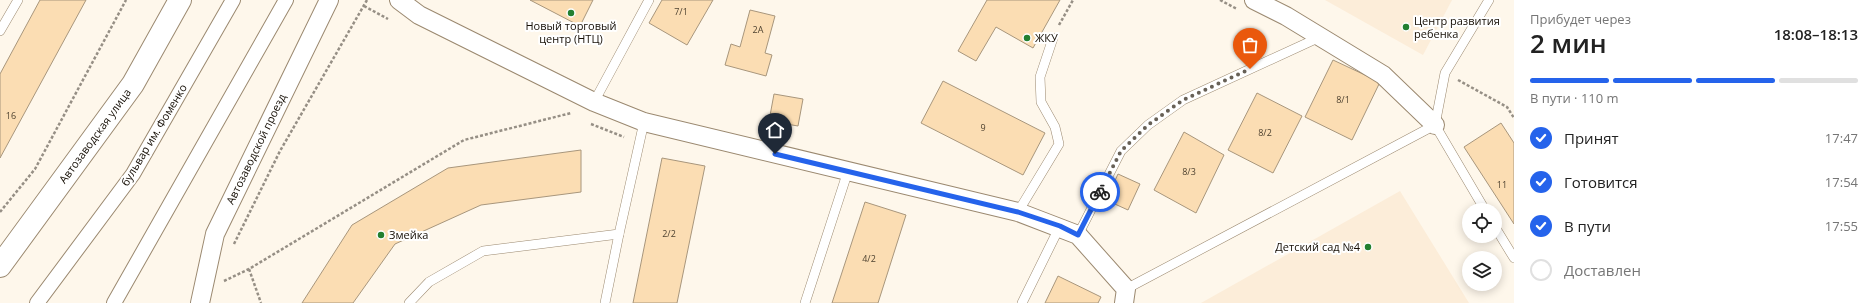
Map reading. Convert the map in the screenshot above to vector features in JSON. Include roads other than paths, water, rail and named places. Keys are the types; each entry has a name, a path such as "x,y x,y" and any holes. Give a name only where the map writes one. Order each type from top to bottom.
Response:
{"street":[{"name":"Автозаводская улица","path":"0,266 133,84 180,0"},
{"name":"бульвар им. Фоменко","path":"37,303 133,174 233,0"},
{"path":"114,303 286,0"},
{"name":"Автозаводской проезд","path":"200,303 215,234 329,0"},
{"path":"398,0 419,15 594,102 644,122 1018,212 1060,226 1078,235 1125,296"},
{"path":"1254,0 1286,16 1383,75 1435,126"}],"lane":[{"path":"0,31 18,0"},
{"path":"594,102 649,0"},
{"path":"1481,203 1435,126 1445,73 1489,0"},
{"path":"1078,235 1121,151 1148,125 1183,100 1320,37"},
{"path":"1018,212 1059,144 1055,127 1041,102 1040,77 1053,38"},
{"path":"605,303 644,122"},
{"path":"1125,296 1435,126"},
{"path":"805,303 848,171"},
{"path":"1022,303 1060,226"},
{"path":"409,303 429,282 483,251 619,234"},
{"path":"1502,238 1514,258"}],"place":[{"name":"Новый торговый центр (НТЦ)","path":"571,13"},
{"name":"Центр развития ребенка","path":"1406,27"},
{"name":"ЖКУ","path":"1027,38"},
{"name":"Змейка","path":"381,235"},
{"name":"Детский сад №4","path":"1368,247"}]}
